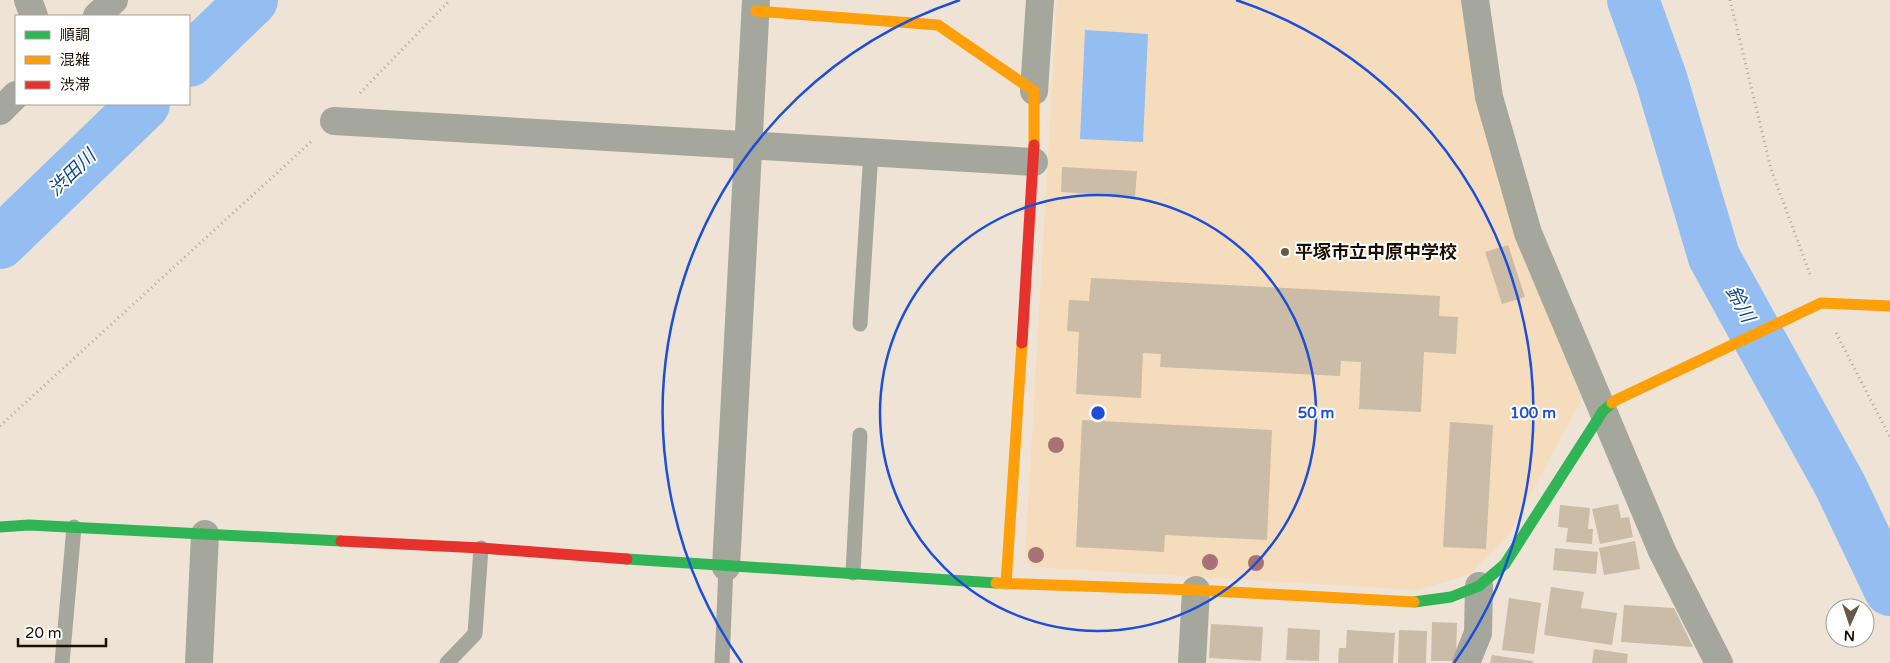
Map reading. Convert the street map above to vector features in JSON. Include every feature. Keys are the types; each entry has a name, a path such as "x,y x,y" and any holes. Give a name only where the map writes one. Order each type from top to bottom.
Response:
{"street":[{"path":"28,0 34,15"},
{"path":"98,15 114,0"},
{"path":"1006,584 1034,162 1034,91 1040,0"},
{"path":"1475,0 1489,97 1528,233 1610,406 1662,551 1719,663"},
{"path":"726,567 756,6 938,25 1034,91"},
{"path":"0,111 15,96"},
{"path":"334,121 1034,162"},
{"path":"0,527 29,525 480,548 726,567 853,573 1006,584 1196,590 1417,602 1451,597 1479,586 1505,564 1610,406 1821,303 1890,306"},
{"path":"200,663 206,534"},
{"path":"1466,663 1478,633 1479,586"},
{"path":"1192,663 1196,590"}],"lane":[{"path":"860,324 871,152"},
{"path":"853,573 860,435"},
{"path":"62,663 74,527"},
{"path":"447,663 475,634 480,548"},
{"path":"722,663 726,567"}],"path":[{"path":"0,426 334,121 450,0"},
{"path":"1730,0 1771,169 1821,303 1890,437"}],"shaded area":[{"name":"平塚市立中原中学校","path":"1057,0 1464,0 1583,397 1506,539 1469,575 1417,590 1033,567 1025,558"}],"water":[{"path":"1640,0 1660,0 1669,106"},
{"path":"1085,30 1148,34 1143,142 1080,139"}],"building":[{"path":"1062,167 1137,171 1135,197 1061,192"},
{"path":"1508,245 1525,297 1502,304 1485,252"},
{"path":"1091,278 1440,296 1439,316 1458,317 1456,354 1424,352 1421,412 1359,409 1361,362 1341,361 1340,376 1160,367 1161,354 1143,353 1141,398 1076,394 1079,332 1067,331 1069,300 1089,301"},
{"path":"1082,420 1272,430 1267,540 1165,535 1164,552 1076,547"},
{"path":"1450,422 1493,425 1486,549 1443,547"},
{"path":"1618,504 1621,518 1629,517 1633,537 1600,544 1592,509"},
{"path":"1560,505 1590,508 1588,529 1593,529 1592,544 1566,542 1568,528 1558,527"},
{"path":"1635,541 1640,569 1604,575 1599,548"},
{"path":"1555,548 1598,552 1596,574 1553,570"},
{"path":"1551,587 1584,592 1581,608 1617,613 1612,645 1544,635"},
{"path":"1509,598 1541,603 1534,654 1502,650"},
{"path":"1624,605 1674,608 1693,647 1621,642"},
{"path":"1432,622 1457,623 1456,661 1431,661"},
{"path":"1211,624 1263,627 1261,661 1209,658"},
{"path":"1288,628 1320,630 1319,661 1286,660"},
{"path":"1347,630 1395,633 1393,663 1338,663 1339,648 1346,648"},
{"path":"1399,630 1427,631 1426,663 1398,663"},
{"path":"1594,649 1628,654 1627,663 1592,663"},
{"path":"1492,655 1533,661 1533,663 1490,663"}],"waterway":[{"name":"渋田川","path":"190,60 252,0"},
{"name":"鈴川","path":"1633,0 1661,78 1714,257 1840,485 1890,590"},
{"name":"渋田川","path":"0,243 143,105"}],"traffic: fast":[{"path":"1414,602 1451,597 1479,586 1505,564 1603,411 1612,403"},
{"path":"0,527 29,525 341,541"},
{"path":"627,559 996,583"}],"traffic: slow":[{"path":"756,11 938,25 1034,91 1034,145"},
{"path":"1612,403 1821,303 1890,306"},
{"path":"1006,584 1022,343"},
{"path":"996,583 1196,590 1414,602"}],"traffic: jam":[{"path":"1022,343 1034,145"},
{"path":"341,541 481,548 627,559"}],"place":[{"name":"平塚市立中原中学校","path":"1285,252"}]}
